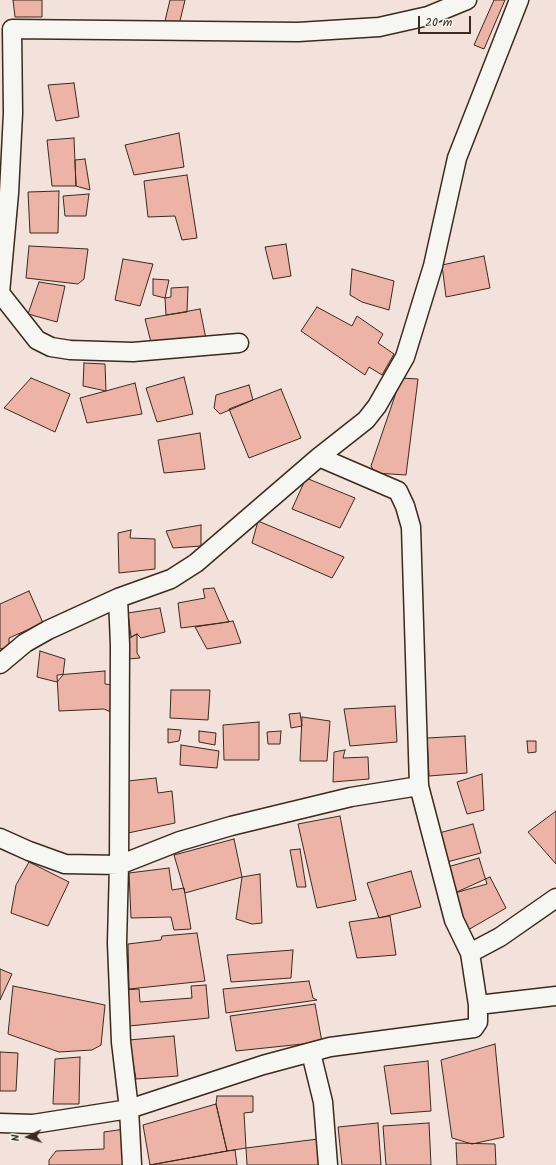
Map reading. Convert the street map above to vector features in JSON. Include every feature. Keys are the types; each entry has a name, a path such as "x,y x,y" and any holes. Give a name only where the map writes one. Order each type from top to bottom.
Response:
{"street":[{"path":"239,343 133,352 70,350 51,347 37,340 0,293 13,113 6,29 298,32 379,27 428,16 467,0"},
{"path":"0,664 25,643 48,630 118,598 171,579 196,563 319,457 366,420 377,406 405,357 433,266 456,158 519,0"},
{"path":"0,1122 33,1124 129,1109 263,1065 330,1048 474,1028 478,1022 478,1005 470,953 454,920 419,786 411,527 406,506 398,491 319,457"},
{"path":"118,598 120,645 118,770 119,865 117,943 121,1042 129,1109 132,1165"},
{"path":"0,838 29,851 65,864 119,865 180,841 231,826 351,797 419,786"},
{"path":"470,953 500,937 556,898"},
{"path":"478,1005 556,996"},
{"path":"311,1053 323,1102 328,1165"}],"building":[{"path":"13,0 42,0 42,17 15,17"},
{"path":"170,0 185,0 179,25 165,21"},
{"path":"494,0 505,0 484,49 474,45"},
{"path":"74,83 79,117 56,121 48,85"},
{"path":"179,133 184,167 134,175 125,145"},
{"path":"74,138 76,186 52,186 47,140"},
{"path":"85,159 90,190 76,186 75,160"},
{"path":"187,175 197,238 182,240 175,216 148,217 144,181"},
{"path":"59,191 58,233 30,233 28,192"},
{"path":"89,194 86,216 65,216 63,196"},
{"path":"286,244 291,276 273,279 265,247"},
{"path":"29,246 88,249 84,279 78,284 26,278"},
{"path":"484,256 490,288 446,297 442,265"},
{"path":"123,259 153,264 140,306 115,300"},
{"path":"352,269 394,281 389,310 362,302 350,295"},
{"path":"153,279 169,280 165,298 153,295"},
{"path":"39,282 65,286 57,322 28,314"},
{"path":"188,287 187,312 166,315 165,298 171,297 171,288"},
{"path":"317,307 352,326 357,316 383,334 378,343 394,354 382,375 369,367 365,375 301,331"},
{"path":"200,309 206,339 152,346 145,319"},
{"path":"84,363 105,364 106,391 83,386"},
{"path":"184,377 193,414 157,422 146,388"},
{"path":"31,378 70,394 55,432 4,408"},
{"path":"401,378 418,379 406,475 375,473 371,466"},
{"path":"135,383 142,414 87,423 80,398"},
{"path":"249,385 253,400 220,414 214,408 216,395"},
{"path":"281,389 301,438 249,458 229,409"},
{"path":"200,433 205,469 164,473 158,440"},
{"path":"306,478 355,498 340,528 292,509"},
{"path":"258,521 344,557 332,578 252,543"},
{"path":"201,525 201,546 173,548 166,531"},
{"path":"131,530 130,538 155,539 155,569 119,573 118,533"},
{"path":"214,588 229,622 181,628 178,603 205,598 203,589"},
{"path":"29,591 43,623 9,638 9,647 0,649 0,604"},
{"path":"160,608 165,632 141,638 137,634 131,637 128,613"},
{"path":"233,621 241,643 207,649 195,627"},
{"path":"137,634 137,653 140,658 128,659 128,639"},
{"path":"40,651 65,659 63,675 57,682 37,677"},
{"path":"105,671 105,684 114,685 115,714 104,709 59,711 57,675"},
{"path":"171,690 210,690 208,720 170,718"},
{"path":"395,706 397,742 350,746 344,709"},
{"path":"300,713 302,726 291,728 289,714"},
{"path":"302,717 330,721 327,761 300,761"},
{"path":"259,722 259,760 224,760 223,725"},
{"path":"168,729 181,730 179,741 168,743"},
{"path":"199,731 216,733 215,745 199,742"},
{"path":"281,731 280,744 268,744 267,732"},
{"path":"465,736 467,773 429,776 427,738"},
{"path":"527,741 536,741 536,752 528,753"},
{"path":"181,745 219,751 217,768 180,765"},
{"path":"345,750 343,758 368,757 369,779 333,782 334,752"},
{"path":"482,774 484,810 467,814 457,782"},
{"path":"156,778 158,793 172,791 175,823 128,833 118,782"},
{"path":"556,811 556,864 528,832"},
{"path":"340,816 356,900 317,908 298,824"},
{"path":"473,824 481,853 447,862 439,833"},
{"path":"234,839 242,877 185,893 174,855"},
{"path":"300,849 306,887 297,887 290,850"},
{"path":"479,858 487,884 451,894 444,868"},
{"path":"29,862 69,882 48,926 11,913 16,885"},
{"path":"169,868 172,890 184,888 191,929 174,930 171,917 131,918 129,873"},
{"path":"411,871 421,907 379,918 367,883"},
{"path":"260,874 262,923 252,924 236,919 242,877"},
{"path":"490,877 506,908 461,934 448,896"},
{"path":"390,916 396,955 357,958 349,922"},
{"path":"197,933 205,981 129,989 128,944 161,940 162,936"},
{"path":"293,950 291,978 231,982 227,955"},
{"path":"0,969 12,974 0,1000"},
{"path":"309,981 313,998 317,1000 226,1013 223,989"},
{"path":"206,985 209,1018 129,1026 123,990 139,989 140,1002 192,998 191,986"},
{"path":"13,986 105,1005 101,1045 92,1050 59,1052 8,1034"},
{"path":"315,1004 322,1042 236,1051 230,1016"},
{"path":"174,1036 178,1076 136,1079 129,1040"},
{"path":"495,1044 504,1137 472,1144 452,1138 441,1060"},
{"path":"0,1052 18,1053 16,1091 0,1091"},
{"path":"80,1057 79,1104 53,1104 55,1059"},
{"path":"428,1061 431,1111 391,1114 384,1066"},
{"path":"217,1096 253,1096 253,1112 244,1113 246,1148 227,1151 216,1104"},
{"path":"216,1104 227,1151 150,1165 143,1125"},
{"path":"378,1123 381,1165 342,1165 338,1127"},
{"path":"429,1123 431,1165 386,1165 383,1126"},
{"path":"125,1129 129,1165 49,1165 49,1160 56,1151 104,1149 104,1132"},
{"path":"318,1139 319,1165 247,1165 246,1148"},
{"path":"456,1143 495,1144 496,1165 457,1165"},
{"path":"235,1150 237,1165 150,1165 227,1151"}]}
